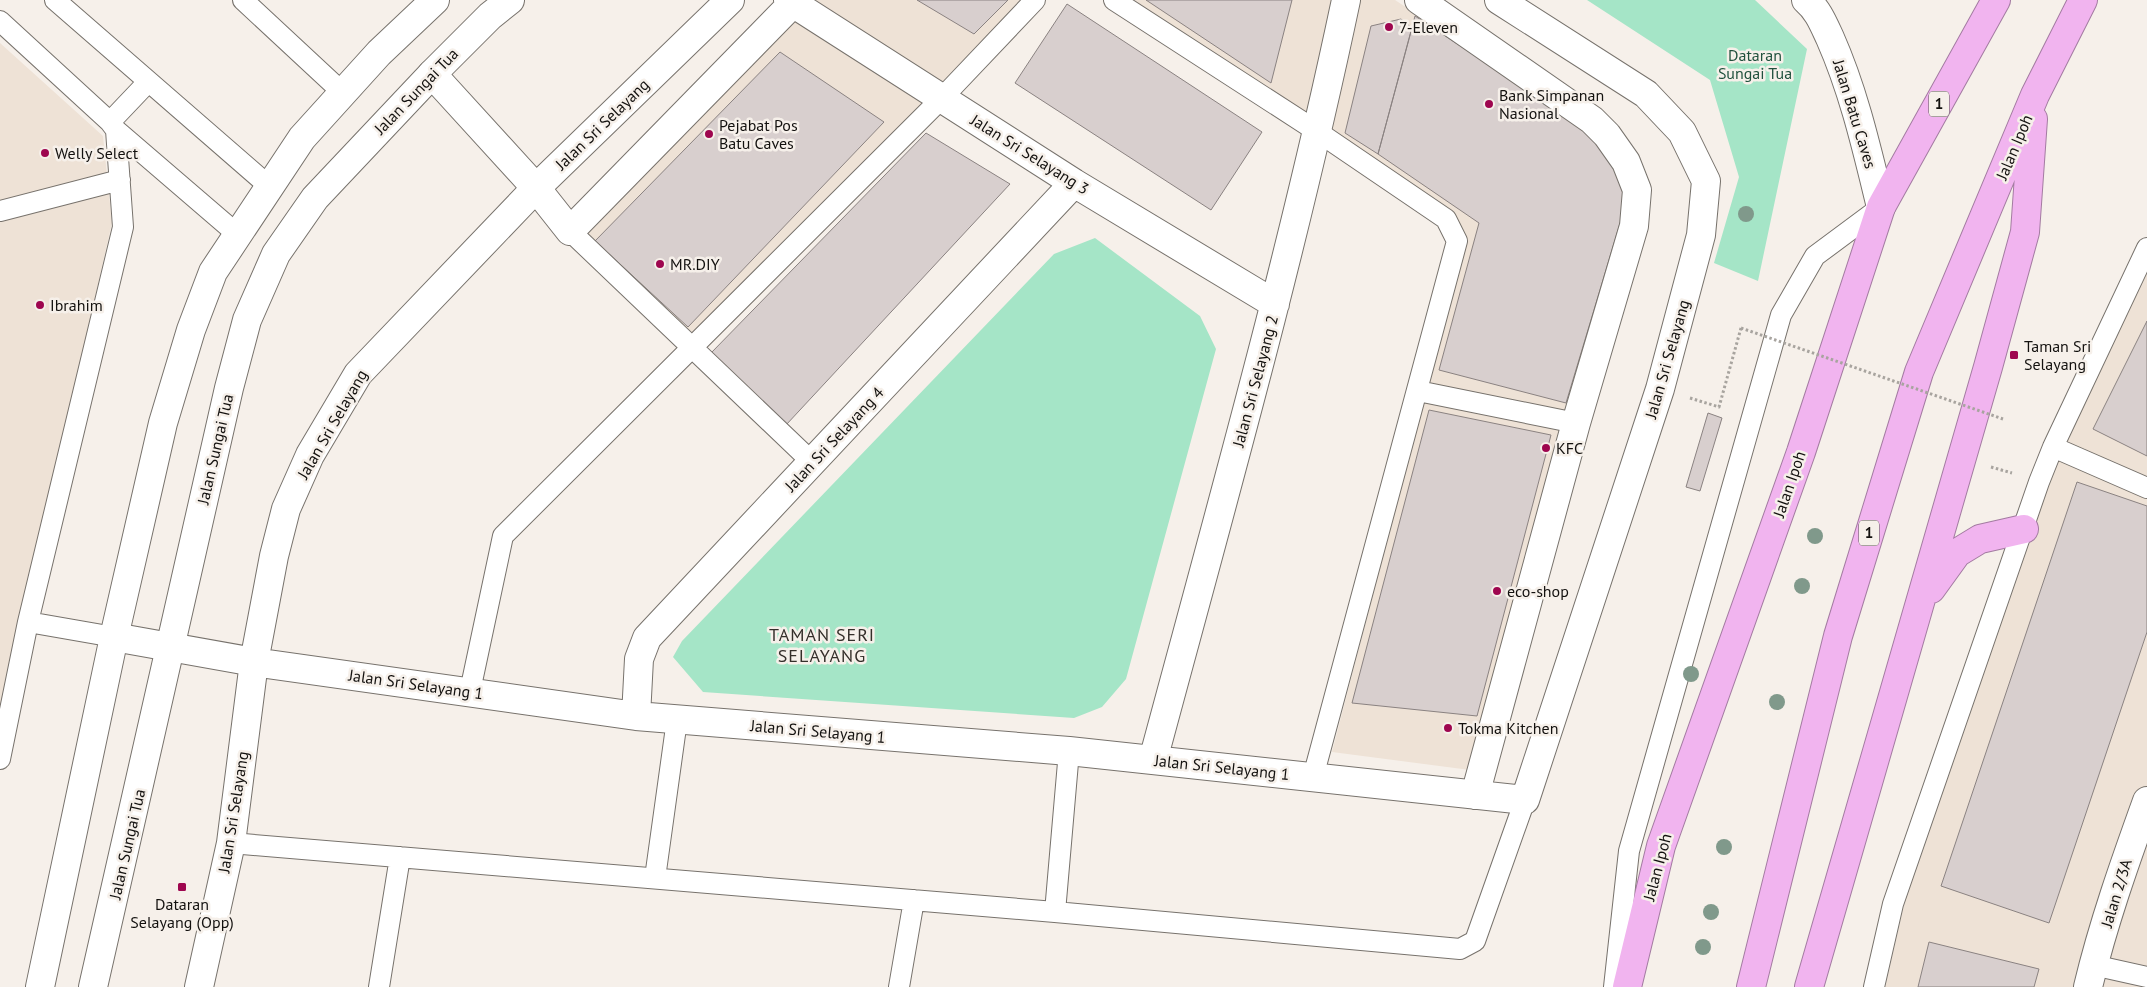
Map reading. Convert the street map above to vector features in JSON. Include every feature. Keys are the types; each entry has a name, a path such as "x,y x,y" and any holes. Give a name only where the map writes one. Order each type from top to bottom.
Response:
{"highway":[{"name":"Jalan Ipoh","path":"1627,987 1661,846 1801,452 1881,207 1996,0"},
{"name":"Jalan Ipoh","path":"1750,987 1838,636 1919,372 2035,95 2083,0"},
{"path":"1809,987 1916,612 1986,376 2025,232 2035,95"},
{"path":"1916,612 1940,574 1958,553 1980,539 2024,528"}],"street":[{"path":"40,987 114,637 163,423 188,339 213,272 302,138 379,53 435,0"},
{"name":"Jalan Sungai Tua","path":"93,987 229,388 247,320 276,254 315,198 432,74 490,16 510,0"},
{"name":"Jalan Sri Selayang","path":"199,987 231,843 254,662 274,556 286,509 310,454 358,374 536,188 730,0"},
{"name":"Jalan Sri Selayang 2","path":"1153,760 1276,304 1318,132 1346,0"},
{"path":"1419,0 1592,120 1607,135 1626,162 1637,190 1634,226 1576,423 1475,794"},
{"name":"Jalan Sri Selayang","path":"1499,0 1646,94 1682,132 1706,181 1701,235 1660,389 1525,800"},
{"name":"Jalan Batu Caves","path":"1806,0 1816,8 1844,68 1864,136 1881,207"},
{"path":"432,74 536,188 570,231 792,1"},
{"name":"Jalan Sri Selayang 3","path":"792,1 1074,183 1276,304"},
{"name":"Jalan Sri Selayang 4","path":"636,716 640,659 647,638 1074,183"},
{"name":"Jalan Sri Selayang 1","path":"114,637 171,649 254,662 470,691 636,716 1069,751 1525,800"},
{"name":"Jalan 2/3A","path":"2091,976 2147,801"}],"lane":[{"path":"55,0 270,186"},
{"path":"243,0 342,92"},
{"path":"470,691 503,536 942,98 1035,0"},
{"path":"1114,0 1318,132 1446,219 1457,241 1313,777"},
{"path":"0,21 113,126 237,234"},
{"path":"0,759 28,622 123,227 120,180 113,126 148,82"},
{"path":"0,211 120,180"},
{"path":"1614,987 1629,851 1781,315 1814,256 1881,207"},
{"path":"570,231 812,462"},
{"path":"1874,987 1893,904 2053,447 2147,248"},
{"path":"1418,391 1576,423"},
{"path":"2053,447 2147,488"},
{"path":"28,622 114,637"},
{"path":"655,878 677,720"},
{"path":"1055,912 1069,751"},
{"path":"231,843 1055,912 1460,949 1475,941 1525,800"},
{"path":"379,987 400,858"},
{"path":"899,987 914,900"},
{"path":"2091,976 2147,977"}],"path":[{"path":"1719,407 1741,328 2003,419"}],"shaded area":[{"path":"810,0 1024,0 692,336 584,233"},
{"path":"1129,0 1395,0 1606,139 1634,192 1470,770 1332,752 1465,240"},
{"path":"0,43 103,136 112,223 0,713"},
{"path":"2147,266 2147,987 1885,987 1905,901 2057,457"}],"green space":[{"name":"Dataran Sungai Tua","path":"1587,0 1755,0 1807,49 1758,281 1714,263 1739,177 1710,80"},
{"path":"1095,238 1200,316 1216,349 1126,679 1102,707 1074,718 703,692 673,657 682,641 1054,254"}],"building":[{"path":"917,0 1008,0 974,34"},
{"path":"1146,0 1292,0 1271,83"},
{"path":"1067,4 1262,132 1211,210 1015,83"},
{"path":"1415,16 1606,142 1630,190 1566,403 1439,370 1479,223 1378,154"},
{"path":"1401,19 1412,28 1378,154 1345,133 1371,26"},
{"path":"780,52 884,122 688,327 595,241"},
{"path":"926,133 1010,184 786,425 711,353"},
{"path":"2147,321 2147,456 2093,429"},
{"path":"1429,410 1551,435 1477,716 1352,703"},
{"path":"1708,413 1722,418 1700,491 1686,487"},
{"path":"2077,482 2147,506 2147,632 2049,923 1941,886"},
{"path":"1929,942 2039,969 2034,987 1918,987"}],"place":[{"name":"7-Eleven","path":"1389,27"},
{"name":"Bank Simpanan Nasional","path":"1489,104"},
{"name":"Pejabat Pos Batu Caves","path":"709,134"},
{"name":"Welly Select","path":"45,153"},
{"name":"MR.DIY","path":"660,264"},
{"name":"Ibrahim","path":"40,305"},
{"name":"Taman Sri Selayang","path":"2014,355"},
{"name":"KFC","path":"1546,448"},
{"name":"eco-shop","path":"1497,591"},
{"name":"Tokma Kitchen","path":"1448,728"},
{"name":"Dataran Selayang (Opp)","path":"182,887"}],"district":[{"name":"TAMAN SERI SELAYANG","path":"822,645"}]}
